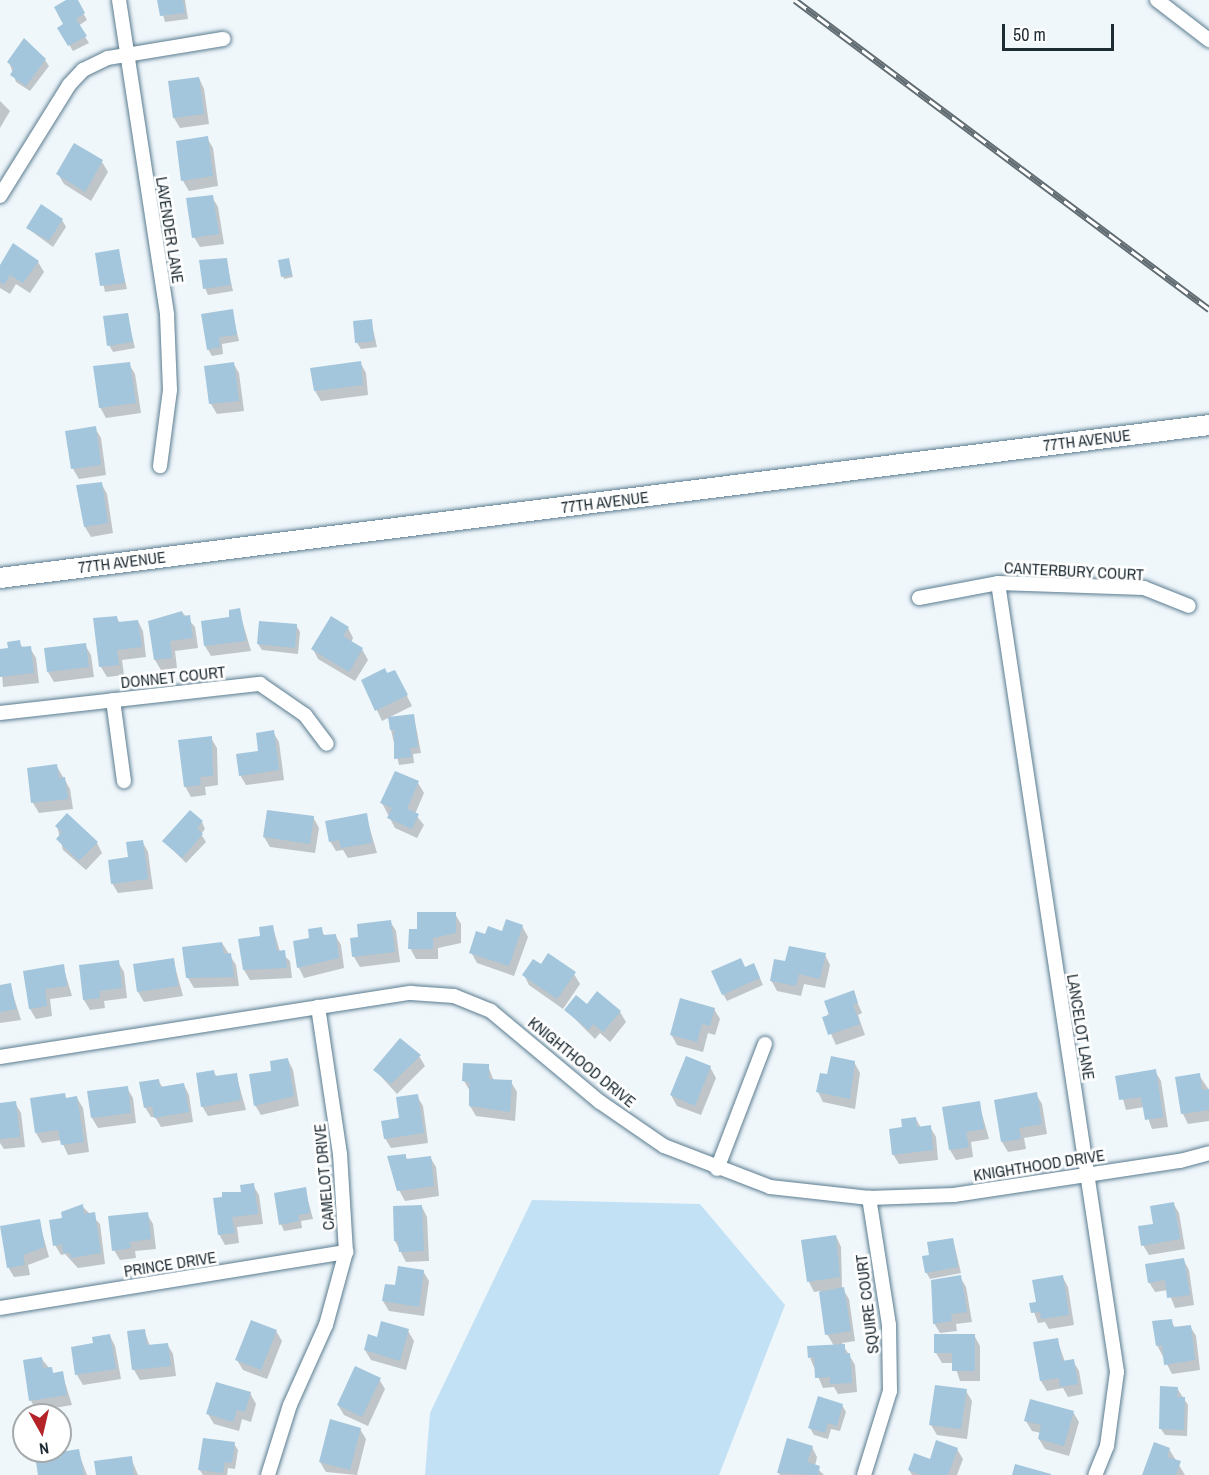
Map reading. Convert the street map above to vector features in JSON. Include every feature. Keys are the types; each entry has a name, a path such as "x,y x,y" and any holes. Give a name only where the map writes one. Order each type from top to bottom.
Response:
{"street":[{"name":"LAVENDER LANE","path":"118,0 167,315 170,390 160,466"},
{"path":"1165,2 1209,40"},
{"path":"0,196 69,85 83,70 108,58 223,39"},
{"name":"77TH AVENUE","path":"0,578 1209,425"},
{"name":"CANTERBURY COURT","path":"919,598 998,583 1144,588 1189,606"},
{"name":"LANCELOT LANE","path":"998,583 1117,1372 1107,1446 1095,1475"},
{"name":"DONNET COURT","path":"0,713 260,684 305,715 327,744"},
{"path":"113,700 124,781"},
{"name":"KNIGHTHOOD DRIVE","path":"0,1057 411,993 454,996 491,1011 600,1102 664,1146 717,1169 770,1187 869,1198 954,1195 1180,1161 1209,1153"},
{"name":"CAMELOT DRIVE","path":"268,1475 290,1405 326,1325 346,1252 340,1154 318,1007"},
{"path":"717,1169 765,1044"},
{"name":"SQUIRE COURT","path":"864,1475 890,1391 889,1325 869,1198"},
{"name":"PRINCE DRIVE","path":"0,1308 346,1252"}],"shaded area":[{"path":"532,1200 700,1204 785,1305 719,1475 425,1475 430,1413"}],"building":[{"path":"66,0 78,0 85,13 76,19 87,36 68,46 57,28 63,24 54,7"},
{"path":"157,0 183,0 185,13 160,16"},
{"path":"24,38 46,59 26,86 10,75 14,68 7,62"},
{"path":"199,77 204,114 173,118 168,81"},
{"path":"208,136 213,176 181,181 176,141"},
{"path":"74,143 103,160 85,192 56,174"},
{"path":"213,195 219,234 192,238 186,198"},
{"path":"41,204 63,219 49,241 26,228"},
{"path":"13,243 39,261 23,283 10,275 4,285 0,282 0,265"},
{"path":"119,249 125,283 100,286 95,253"},
{"path":"227,258 231,285 203,289 199,260"},
{"path":"289,258 292,275 281,277 278,260"},
{"path":"233,309 237,335 219,337 220,347 207,350 201,314"},
{"path":"128,313 133,342 107,346 103,316"},
{"path":"372,319 374,341 355,343 353,321"},
{"path":"361,361 363,385 314,391 310,368"},
{"path":"130,362 136,403 99,408 93,366"},
{"path":"234,362 239,401 209,404 204,366"},
{"path":"96,426 101,465 71,469 65,431"},
{"path":"102,482 108,523 84,527 76,485"},
{"path":"240,608 246,641 204,646 201,621 229,617 229,610"},
{"path":"182,611 183,616 190,615 193,638 170,641 172,658 154,660 148,621"},
{"path":"117,616 118,622 138,620 142,647 117,650 119,665 99,667 93,618"},
{"path":"331,616 349,627 343,636 363,648 349,672 311,649"},
{"path":"259,621 297,624 295,648 257,644"},
{"path":"20,640 21,647 31,646 34,673 0,677 0,649 8,648 7,642"},
{"path":"86,643 89,667 47,672 44,648"},
{"path":"385,668 387,673 395,670 408,695 375,711 361,680"},
{"path":"414,714 418,747 410,748 412,757 394,759 394,730 390,730 388,717"},
{"path":"274,730 279,770 239,776 236,754 258,751 256,733"},
{"path":"212,736 213,776 200,777 201,785 184,787 178,740"},
{"path":"57,764 59,778 65,777 68,799 31,803 27,768"},
{"path":"395,771 419,781 407,809 419,814 412,829 387,818 392,808 380,803"},
{"path":"190,810 203,821 197,828 203,834 182,858 162,841"},
{"path":"267,810 314,816 310,844 263,837"},
{"path":"67,813 98,842 79,861 56,839 62,832 55,826"},
{"path":"367,813 372,843 341,848 339,840 329,842 325,821"},
{"path":"143,840 148,879 111,884 108,860 128,857 126,842"},
{"path":"417,912 456,912 456,933 433,938 433,949 408,949 409,929 417,929"},
{"path":"506,919 523,925 509,966 469,953 476,931 485,934 488,926 502,931"},
{"path":"391,920 395,952 352,957 350,938 358,937 357,924"},
{"path":"273,925 277,951 285,950 287,968 243,970 238,939 260,936 259,927"},
{"path":"322,927 323,935 336,934 339,958 297,968 293,941 309,938 308,929"},
{"path":"222,942 224,954 231,953 234,977 186,978 182,947"},
{"path":"789,946 826,953 820,979 799,974 796,986 770,981 774,959 785,961"},
{"path":"548,953 576,972 557,999 522,975 533,959 541,964"},
{"path":"174,958 178,986 137,992 133,964"},
{"path":"741,958 745,967 754,963 760,978 722,995 711,971"},
{"path":"119,960 122,988 99,991 100,998 83,1000 79,965"},
{"path":"64,964 67,986 45,989 47,1006 29,1009 23,971"},
{"path":"11,983 16,1009 0,1012 0,985"},
{"path":"854,990 858,1003 853,1004 860,1024 828,1035 822,1017 829,1015 824,1001"},
{"path":"597,991 621,1011 603,1032 593,1024 589,1030 564,1010 576,995 587,1004"},
{"path":"680,998 715,1008 710,1026 702,1024 697,1042 670,1035"},
{"path":"400,1038 421,1055 391,1084 373,1070"},
{"path":"686,1056 711,1066 695,1106 670,1095"},
{"path":"831,1056 855,1061 850,1099 816,1092 820,1073 827,1074"},
{"path":"288,1058 294,1096 254,1106 249,1074 271,1071 270,1061"},
{"path":"463,1063 489,1064 489,1079 512,1080 510,1112 469,1106 469,1082 462,1081"},
{"path":"1156,1069 1163,1117 1145,1120 1141,1097 1119,1100 1115,1076"},
{"path":"214,1070 215,1076 237,1073 241,1100 201,1107 196,1073"},
{"path":"1200,1073 1202,1090 1209,1089 1209,1110 1181,1114 1175,1077"},
{"path":"159,1079 160,1087 184,1083 189,1112 154,1118 152,1106 144,1108 139,1082"},
{"path":"128,1086 131,1113 91,1118 87,1091"},
{"path":"1037,1092 1042,1124 1019,1128 1021,1139 1001,1142 994,1100"},
{"path":"65,1093 66,1098 77,1096 84,1142 61,1145 58,1130 35,1133 30,1098"},
{"path":"418,1094 424,1133 384,1139 381,1121 399,1118 396,1097"},
{"path":"16,1101 20,1137 0,1139 0,1103"},
{"path":"980,1101 984,1129 966,1132 969,1147 949,1150 942,1107"},
{"path":"916,1117 917,1127 931,1125 933,1150 892,1155 889,1129 902,1127 901,1119"},
{"path":"406,1154 406,1159 431,1156 434,1186 397,1191 387,1156"},
{"path":"254,1183 258,1214 232,1217 235,1233 218,1235 213,1198 222,1197 222,1192 241,1192 240,1185"},
{"path":"306,1187 310,1213 298,1215 299,1221 279,1225 274,1193"},
{"path":"1174,1202 1180,1239 1141,1246 1138,1226 1153,1224 1150,1206"},
{"path":"83,1204 84,1214 95,1212 101,1253 71,1258 70,1253 63,1253 62,1244 53,1246 49,1220 62,1218 61,1212"},
{"path":"422,1205 424,1251 399,1252 398,1241 394,1241 393,1206"},
{"path":"148,1212 151,1239 130,1242 131,1248 112,1251 108,1216"},
{"path":"40,1219 45,1247 23,1255 25,1265 7,1268 0,1226"},
{"path":"836,1235 840,1277 807,1282 801,1240"},
{"path":"953,1238 958,1267 925,1273 922,1256 929,1255 927,1242"},
{"path":"1184,1258 1190,1295 1167,1298 1165,1280 1148,1283 1145,1264"},
{"path":"398,1266 424,1270 419,1307 382,1301 385,1284 395,1285"},
{"path":"961,1275 967,1312 951,1314 952,1321 933,1324 931,1280"},
{"path":"1063,1275 1069,1315 1041,1319 1040,1312 1031,1313 1029,1303 1036,1302 1032,1280"},
{"path":"844,1287 851,1331 825,1335 819,1292"},
{"path":"1172,1319 1173,1327 1191,1325 1195,1360 1164,1365 1162,1345 1156,1346 1152,1321"},
{"path":"251,1320 277,1330 261,1370 235,1360"},
{"path":"381,1321 409,1329 400,1361 364,1350 368,1334 377,1337"},
{"path":"145,1329 147,1345 168,1343 171,1366 132,1370 127,1331"},
{"path":"110,1334 116,1369 75,1375 71,1347 93,1343 92,1337"},
{"path":"934,1334 975,1334 975,1371 952,1371 952,1353 934,1353"},
{"path":"1058,1338 1062,1361 1074,1359 1078,1384 1060,1387 1059,1378 1040,1381 1033,1342"},
{"path":"845,1344 845,1354 850,1353 852,1383 830,1384 830,1377 815,1378 814,1357 808,1358 807,1346"},
{"path":"42,1357 43,1368 52,1367 53,1373 63,1371 67,1395 29,1401 23,1360"},
{"path":"355,1366 381,1378 362,1417 337,1405"},
{"path":"216,1382 251,1392 245,1412 237,1410 233,1422 206,1414"},
{"path":"935,1385 967,1389 961,1429 929,1425"},
{"path":"1160,1386 1178,1387 1177,1397 1185,1397 1184,1430 1159,1429"},
{"path":"818,1396 843,1404 837,1426 828,1423 825,1433 808,1428"},
{"path":"1030,1399 1074,1411 1064,1446 1038,1439 1041,1425 1024,1421"},
{"path":"330,1419 361,1428 350,1470 319,1462"},
{"path":"203,1438 235,1442 232,1463 225,1462 223,1473 198,1470"},
{"path":"787,1438 813,1446 807,1462 820,1466 818,1475 777,1473"},
{"path":"936,1440 958,1448 948,1475 921,1475 908,1470 914,1453 930,1459"},
{"path":"1154,1442 1170,1448 1167,1457 1181,1461 1176,1475 1142,1475"},
{"path":"79,1449 84,1475 38,1475 36,1463 72,1463 72,1450"},
{"path":"132,1456 134,1475 96,1475 94,1461"},
{"path":"1015,1464 1051,1474 1051,1475 1012,1475"}],"railway":[{"path":"795,0 1209,309"}]}
